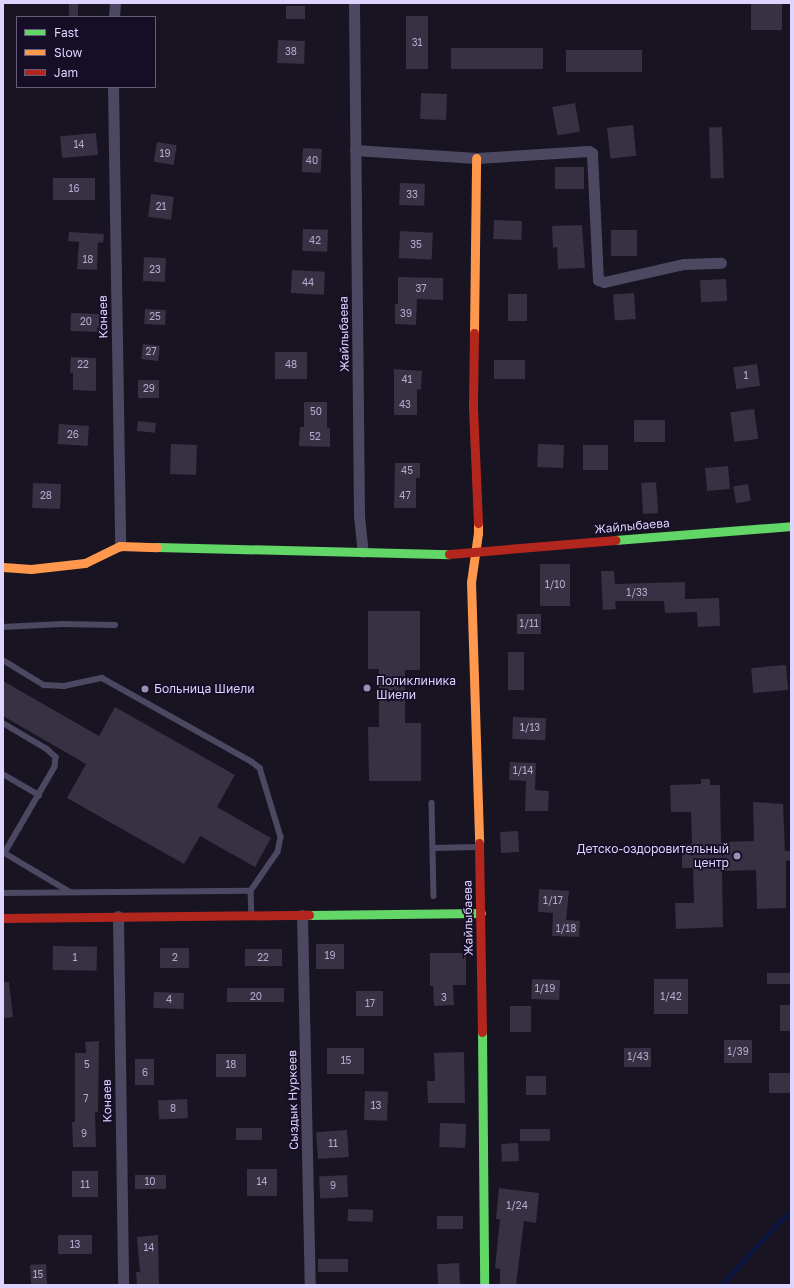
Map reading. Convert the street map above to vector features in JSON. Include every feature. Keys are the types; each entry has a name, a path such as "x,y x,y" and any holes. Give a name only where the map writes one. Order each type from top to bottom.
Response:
{"street":[{"path":"114,16 115,3"},
{"name":"Жайлыбаева","path":"354,3 359,500 363,552 444,554 791,526"},
{"name":"Конаев","path":"113,88 120,546"},
{"path":"355,150 476,158 589,151 592,153 598,280 604,282 684,264 721,263"},
{"path":"475,552 478,533 473,408 476,158"},
{"path":"3,567 31,569 85,563 120,546 363,552"},
{"name":"Жайлыбаева","path":"475,552 471,582 481,913 484,1285"},
{"path":"3,918 252,914 302,915 481,913"},
{"name":"Сыздык Нуркеев","path":"302,915 310,1285"},
{"name":"Конаев","path":"118,916 122,1285"}],"lane":[{"path":"3,627 62,624 115,625"},
{"path":"3,660 44,685 64,686 102,678 252,762 260,768 281,837 278,852 251,890 252,914"},
{"path":"3,724 47,749 56,756 55,766 4,852 70,892"},
{"path":"3,774 39,795"},
{"path":"432,802 434,896"},
{"path":"433,848 479,847"},
{"path":"3,893 251,890"}],"building":[{"path":"69,3 78,3 78,16 69,16"},
{"path":"751,3 782,3 782,30 751,30"},
{"path":"286,6 305,6 305,19 286,19"},
{"path":"406,16 428,16 428,69 406,69"},
{"path":"278,40 305,41 304,64 277,63"},
{"path":"451,48 543,48 543,69 451,69"},
{"path":"566,50 642,50 642,72 566,72"},
{"path":"421,93 447,94 446,120 420,119"},
{"path":"575,103 580,132 557,136 552,107"},
{"path":"633,125 636,156 610,159 607,128"},
{"path":"709,127 722,127 724,178 711,178"},
{"path":"96,133 98,155 62,158 60,136"},
{"path":"157,142 177,145 174,165 154,162"},
{"path":"303,148 322,149 321,173 302,172"},
{"path":"555,167 584,167 584,189 555,189"},
{"path":"53,178 95,178 95,200 53,200"},
{"path":"400,183 425,184 424,206 399,205"},
{"path":"151,194 174,197 171,220 148,217"},
{"path":"494,220 522,221 521,240 493,239"},
{"path":"582,225 585,268 558,269 557,247 553,248 552,226"},
{"path":"303,229 328,230 327,252 302,251"},
{"path":"611,230 637,230 637,256 611,256"},
{"path":"400,231 433,233 432,260 399,258"},
{"path":"69,232 104,234 103,243 98,242 97,270 77,269 79,242 68,241"},
{"path":"144,257 166,258 165,282 143,281"},
{"path":"292,270 325,272 324,295 291,293"},
{"path":"398,277 443,278 443,300 417,299 416,325 395,324 395,304 398,304"},
{"path":"726,279 727,301 701,302 700,280"},
{"path":"634,293 636,319 615,320 613,294"},
{"path":"508,294 527,294 527,321 508,321"},
{"path":"145,309 166,310 165,325 144,324"},
{"path":"71,313 101,314 100,332 70,331"},
{"path":"143,344 160,346 158,361 141,359"},
{"path":"275,352 307,352 307,379 275,379"},
{"path":"71,357 96,358 96,391 73,390 73,373 70,373"},
{"path":"494,360 525,360 525,379 494,379"},
{"path":"757,364 760,386 736,389 733,367"},
{"path":"394,369 422,371 421,390 417,389 417,415 394,415"},
{"path":"138,380 159,380 159,398 138,398"},
{"path":"304,402 327,402 327,428 330,428 330,447 299,446 300,427 304,427"},
{"path":"754,409 758,439 734,442 730,412"},
{"path":"634,420 665,420 665,442 634,442"},
{"path":"138,421 156,423 155,433 137,431"},
{"path":"59,424 89,426 88,446 58,444"},
{"path":"171,444 197,445 196,475 170,474"},
{"path":"538,444 564,445 563,468 537,467"},
{"path":"583,445 608,445 608,470 583,470"},
{"path":"395,463 420,463 420,478 416,478 416,508 394,508"},
{"path":"728,466 730,489 707,491 705,468"},
{"path":"656,482 658,513 643,514 641,483"},
{"path":"33,483 61,484 60,509 32,508"},
{"path":"748,484 751,501 736,503 733,487"},
{"path":"540,564 570,564 570,606 540,606"},
{"path":"601,571 614,571 615,584 685,582 685,599 719,598 720,626 698,627 697,612 665,613 664,601 615,601 616,609 603,610"},
{"name":"Поликлиника Шиели","path":"368,611 420,611 420,670 405,670 405,723 421,723 421,781 369,781 368,727 379,727 379,669 368,669"},
{"path":"517,614 541,614 541,634 517,634"},
{"path":"508,652 524,652 524,690 508,690"},
{"path":"786,665 788,690 753,693 751,668"},
{"name":"Больница Шиели","path":"3,681 99,736 115,707 235,775 217,807 271,838 255,867 200,836 184,864 67,798 86,764 3,716"},
{"path":"513,717 546,718 545,740 512,739"},
{"path":"510,762 536,763 535,790 549,791 548,811 525,811 526,781 509,780"},
{"name":"Детско-оздоровительный центр","path":"701,779 710,779 710,785 720,785 721,842 754,841 753,802 783,804 785,851 791,851 791,860 786,861 786,908 757,909 756,870 722,871 723,927 676,929 675,903 694,903 693,868 682,868 682,844 692,844 691,812 671,812 670,785 701,784"},
{"path":"518,831 519,852 501,853 500,832"},
{"path":"539,889 569,891 566,920 580,921 579,937 552,936 553,913 538,912"},
{"path":"316,944 344,944 344,969 316,969"},
{"path":"53,946 97,947 97,971 53,970"},
{"path":"160,948 189,948 189,968 160,968"},
{"path":"245,949 282,949 282,966 245,966"},
{"path":"430,953 466,953 466,985 453,985 454,1005 434,1006 433,986 430,986"},
{"path":"767,973 791,973 791,984 767,984"},
{"path":"532,979 560,980 559,1000 531,999"},
{"path":"654,979 688,979 688,1014 654,1014"},
{"path":"3,982 9,982 13,1017 3,1018"},
{"path":"227,988 284,988 284,1002 227,1002"},
{"path":"356,991 383,991 383,1016 356,1016"},
{"path":"154,992 184,993 183,1009 153,1008"},
{"path":"780,1005 791,1005 791,1031 780,1031"},
{"path":"510,1006 531,1006 531,1032 510,1032"},
{"path":"724,1040 752,1040 752,1063 724,1063"},
{"path":"99,1041 98,1112 95,1112 96,1147 73,1147 72,1122 75,1122 75,1053 86,1053 85,1042"},
{"path":"327,1048 364,1048 364,1074 327,1074"},
{"path":"624,1048 651,1048 651,1067 624,1067"},
{"path":"464,1052 465,1103 428,1103 427,1081 435,1081 434,1053"},
{"path":"216,1054 246,1054 246,1077 216,1077"},
{"path":"135,1059 154,1059 154,1085 135,1085"},
{"path":"769,1073 791,1073 791,1093 769,1093"},
{"path":"526,1076 546,1076 546,1095 526,1095"},
{"path":"365,1091 388,1092 387,1121 364,1120"},
{"path":"187,1099 188,1118 159,1119 158,1101"},
{"path":"440,1123 466,1124 465,1148 439,1147"},
{"path":"236,1128 262,1128 262,1140 236,1140"},
{"path":"520,1129 550,1129 550,1141 520,1141"},
{"path":"347,1130 349,1157 318,1159 316,1132"},
{"path":"518,1143 519,1161 502,1162 501,1144"},
{"path":"247,1169 277,1169 277,1196 247,1196"},
{"path":"72,1171 98,1171 98,1197 72,1197"},
{"path":"135,1175 166,1175 166,1189 135,1189"},
{"path":"347,1175 348,1197 320,1198 319,1176"},
{"path":"499,1188 539,1193 536,1223 524,1221 516,1285 500,1285 500,1269 495,1268 500,1219 496,1219"},
{"path":"348,1209 373,1210 373,1222 348,1221"},
{"path":"437,1216 463,1216 463,1229 437,1229"},
{"path":"58,1235 92,1235 92,1254 58,1254"},
{"path":"158,1235 159,1285 137,1285 136,1272 140,1272 137,1237"},
{"path":"318,1259 348,1259 348,1272 318,1272"},
{"path":"459,1263 460,1285 438,1285 437,1264"},
{"path":"46,1264 47,1285 31,1285 30,1265"}],"waterway":[{"path":"722,1285 782,1220 791,1214"}],"traffic: fast":[{"path":"615,540 791,526"},
{"path":"157,547 449,554"},
{"path":"309,915 481,913"},
{"path":"482,1032 484,1285"}],"traffic: slow":[{"path":"474,333 476,158"},
{"path":"478,523 471,582 479,843"},
{"path":"3,567 31,569 85,563 120,546 157,547"}],"traffic: jam":[{"path":"474,333 473,408 478,523"},
{"path":"449,554 615,540"},
{"path":"479,843 482,1032"},
{"path":"3,918 309,915"}],"place":[{"name":"Поликлиника Шиели","path":"367,688"},
{"name":"Больница Шиели","path":"145,689"},
{"name":"Детско-оздоровительный центр","path":"737,856"}]}
